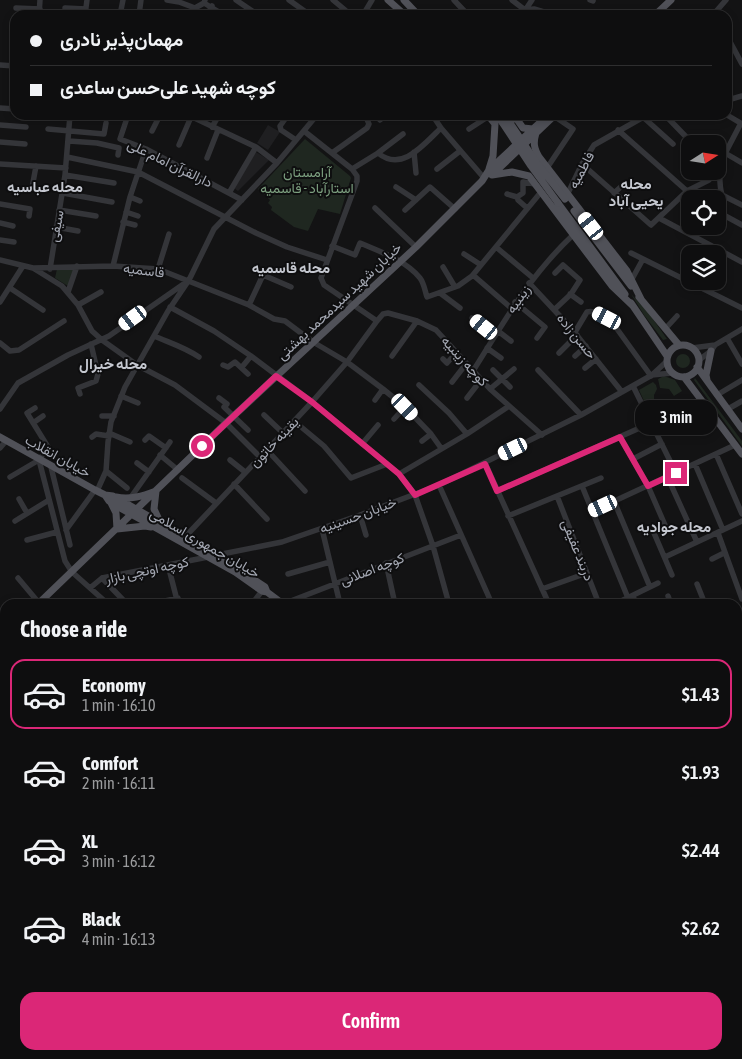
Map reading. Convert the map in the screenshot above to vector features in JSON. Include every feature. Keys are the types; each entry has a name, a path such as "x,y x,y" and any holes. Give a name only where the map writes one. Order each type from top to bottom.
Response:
{"main road":[{"path":"388,0 396,10"},
{"path":"404,0 413,10"},
{"path":"660,10 671,0"},
{"path":"505,120 490,172 525,174 541,192 561,201 627,272 641,300"},
{"path":"507,120 660,345 672,373 684,377 692,374 698,363"},
{"path":"509,120 523,128 535,131"},
{"path":"544,120 535,131 534,148 547,168 573,235 612,286 633,306"},
{"path":"535,131 549,120"},
{"name":"خیابان شهید سیدمحمد بهشتی","path":"44,599 226,423 416,247 490,172 535,131"},
{"path":"561,201 679,345"},
{"path":"660,345 668,343 672,336"},
{"path":"667,359 674,347 687,345 692,348 696,352 698,363 707,380 742,429"},
{"path":"707,380 706,374 713,348"},
{"path":"684,377 742,454"},
{"name":"خیابان انقلاب","path":"3,439 134,512"},
{"path":"156,491 154,509 158,526 117,529 116,513 109,497 144,496 156,491"},
{"name":"خیابان جمهوری اسلامی","path":"134,512 235,572 276,599"},
{"name":"خیابان جمهوری اسلامی","path":"158,526 185,537 217,555 265,587 265,591"}],"street":[{"path":"167,0 179,1 195,8 205,1 217,10"},
{"path":"236,0 251,10"},
{"path":"289,0 303,10"},
{"path":"334,0 345,10"},
{"path":"454,0 463,10"},
{"path":"512,0 521,10"},
{"path":"718,10 726,0"},
{"path":"210,10 212,6"},
{"path":"16,8 28,10"},
{"path":"65,8 75,10"},
{"path":"732,45 742,64"},
{"name":"سیفی","path":"48,276 63,193 70,120"},
{"name":"دارالقرآن امام علی","path":"127,120 120,139 146,150 242,200"},
{"path":"152,131 158,120"},
{"path":"178,144 188,120"},
{"path":"198,120 256,147 277,163"},
{"path":"212,127 216,120"},
{"path":"284,120 280,126 281,130 296,140"},
{"path":"66,530 96,491 106,471 109,434 121,396 170,307 189,280 214,229 277,163 313,120"},
{"path":"332,153 367,128 369,124 367,120"},
{"path":"436,120 483,179"},
{"path":"469,129 482,120"},
{"path":"547,168 573,129 561,120"},
{"name":"فاطمیه","path":"561,201 594,145 637,120"},
{"path":"649,120 672,144"},
{"path":"670,120 684,135"},
{"path":"48,129 104,134 106,123"},
{"path":"726,151 742,123"},
{"path":"0,125 26,127"},
{"path":"378,153 385,158 396,161 407,158 441,128"},
{"path":"207,158 218,130"},
{"path":"618,130 686,190"},
{"path":"304,131 352,169 357,176 357,181 321,278 324,286 377,321"},
{"path":"352,169 404,134"},
{"path":"69,141 97,143 119,148 118,155"},
{"path":"0,142 25,144"},
{"path":"229,193 256,147"},
{"path":"113,266 130,197 146,150"},
{"path":"437,169 460,151"},
{"path":"414,152 416,173"},
{"path":"726,154 742,163"},
{"path":"67,157 138,172 287,247 327,260"},
{"path":"0,164 36,166 66,171 114,183"},
{"path":"582,164 651,225 681,197"},
{"path":"32,188 36,166"},
{"path":"689,190 709,180"},
{"path":"720,180 722,195 742,205"},
{"path":"517,197 523,193 523,182 535,184"},
{"path":"614,193 624,184"},
{"path":"396,187 416,200"},
{"path":"405,210 430,188 455,209"},
{"path":"332,246 354,255 360,243 400,261 421,279 427,296 456,286 473,274 541,192"},
{"path":"63,193 112,202"},
{"path":"507,194 517,197 527,208"},
{"path":"130,197 140,201"},
{"path":"0,204 30,209 29,216"},
{"path":"375,208 416,247"},
{"path":"59,210 96,216"},
{"path":"126,212 138,216"},
{"path":"726,216 742,225"},
{"path":"659,218 742,262"},
{"path":"123,222 135,225"},
{"path":"0,223 13,226"},
{"path":"56,227 78,231"},
{"path":"158,269 169,234"},
{"name":"زینبیه","path":"473,371 513,305 558,249 573,235"},
{"path":"0,240 14,242"},
{"name":"حسن زاده","path":"496,247 531,281 576,333 622,392"},
{"path":"464,254 481,265"},
{"path":"631,254 742,308"},
{"path":"632,280 643,259"},
{"path":"0,260 33,268 48,276 68,292 78,305 92,331 102,340 137,365 176,385 226,423 260,457"},
{"path":"555,273 563,265 580,280 570,294 555,309"},
{"path":"1,299 23,266"},
{"path":"68,292 76,266"},
{"name":"قاسمیه","path":"33,268 113,266 158,269 249,305 274,319 285,321 313,342 347,362 405,407 431,434 441,448"},
{"path":"443,267 456,286"},
{"path":"473,274 545,327 537,338"},
{"path":"249,305 263,275 291,287"},
{"path":"0,409 18,383 102,340 189,280"},
{"path":"10,288 43,310"},
{"path":"78,305 101,292"},
{"path":"440,292 460,308"},
{"path":"570,294 581,302"},
{"path":"170,307 214,331 251,356 312,402 399,474 415,495 433,546 448,599"},
{"path":"559,353 576,333 587,312 595,312 612,322 652,375"},
{"name":"کوچه زینبیه","path":"377,321 383,314 388,313 418,321 436,330 490,389 542,435"},
{"path":"666,328 677,316"},
{"path":"472,318 511,341"},
{"name":"یقینه خاتون","path":"185,537 312,402 347,362 377,321"},
{"path":"392,356 418,321"},
{"path":"0,343 10,351 19,350 64,322"},
{"path":"698,363 713,348 742,329"},
{"path":"154,336 174,345 184,347 199,357"},
{"path":"727,338 742,364"},
{"path":"80,394 78,388 96,381 98,374 91,344"},
{"path":"575,356 586,346"},
{"path":"487,348 501,358"},
{"path":"692,348 713,348"},
{"path":"443,359 447,363 456,353"},
{"path":"242,366 251,356"},
{"path":"585,368 596,359"},
{"path":"652,375 667,359"},
{"path":"223,365 228,367 235,362 242,366 248,374"},
{"path":"452,382 466,364"},
{"path":"490,389 514,369"},
{"path":"493,370 510,387"},
{"path":"538,370 581,415"},
{"path":"652,375 672,373"},
{"name":"خیابان حسینیه","path":"217,555 282,542 360,516 439,486 581,415 652,375"},
{"path":"467,398 481,380"},
{"path":"717,395 742,380"},
{"path":"419,385 449,413 466,434"},
{"path":"633,386 676,473"},
{"path":"375,400 383,389"},
{"path":"121,396 138,403"},
{"path":"219,398 227,404 224,407 248,430"},
{"path":"728,409 742,402"},
{"path":"399,474 509,406"},
{"path":"394,419 405,407"},
{"path":"10,478 39,460 48,447 27,413 35,408"},
{"path":"264,414 283,433"},
{"path":"33,423 42,416"},
{"path":"102,416 114,416"},
{"path":"294,421 324,446 352,478 387,464"},
{"path":"497,491 651,423"},
{"path":"362,444 378,425"},
{"path":"92,437 96,434 109,434 130,442"},
{"path":"422,441 431,434"},
{"path":"145,440 149,436 166,448"},
{"path":"620,437 648,486 665,525"},
{"path":"0,448 3,439"},
{"path":"131,497 170,442"},
{"path":"633,459 662,444"},
{"path":"593,511 735,445"},
{"path":"267,450 305,491"},
{"path":"716,454 742,514"},
{"path":"160,455 178,470"},
{"path":"39,460 65,561 72,572 101,599"},
{"path":"230,460 245,472"},
{"path":"137,463 149,472"},
{"path":"485,464 547,599"},
{"path":"695,464 720,531 724,553 742,599"},
{"path":"51,467 70,545"},
{"path":"106,471 127,488"},
{"path":"667,476 697,542"},
{"path":"182,478 216,502"},
{"path":"508,516 601,478"},
{"path":"234,484 268,519"},
{"path":"439,486 490,599"},
{"path":"582,486 630,597"},
{"name":"دربند عفیفی","path":"557,496 597,599"},
{"path":"19,499 28,513"},
{"path":"15,521 49,500"},
{"path":"614,501 650,587"},
{"path":"360,516 366,535"},
{"path":"664,557 742,521"},
{"path":"322,528 339,599"},
{"path":"27,540 57,532"},
{"path":"654,533 672,575"},
{"name":"کوچه اصلانی","path":"296,599 461,535"},
{"path":"712,558 724,553"},
{"name":"کوچه اوتچی بازار","path":"90,588 102,578 208,557"},
{"path":"288,574 330,562"},
{"path":"386,563 394,599"},
{"path":"168,566 177,599"},
{"path":"542,589 587,574"},
{"path":"18,578 35,599"},
{"path":"102,578 122,599"},
{"path":"626,599 658,583"},
{"path":"697,584 703,599"},
{"path":"256,599 265,591"}],"shaded area":[{"path":"268,125 280,132 268,150 257,143"},
{"path":"256,152 269,160 238,191 234,188"}],"green space":[{"name":"آرامستان استارآباد - قاسمیه","path":"305,139 351,178 340,214 318,209 308,231 294,227 271,210 272,207 268,203 270,200 258,189"},
{"path":"57,269 74,269 68,286 55,278"},
{"path":"631,294 648,312 667,339 663,340"},
{"path":"680,354 686,354 690,361 686,368 680,368 676,364 676,358"},
{"path":"664,376 675,380 682,391 674,396 669,389 660,388 658,379"},
{"path":"695,378 742,441 742,446 694,380"},
{"path":"653,382 657,389 654,400 645,403 639,390"},
{"path":"672,402 676,410 655,420 657,404 665,407"}],"district":[{"name":"محله عباسیه","path":"45,186"},
{"name":"محله یحیی آباد","path":"636,192"},
{"name":"محله قاسمیه","path":"291,267"},
{"name":"محله خیرال","path":"113,363"},
{"name":"محله جوادیه","path":"674,526"}],"route":[{"path":"202,446 276,376 312,402 399,474 415,495 485,464 497,491 620,437 648,486 676,473"}]}
